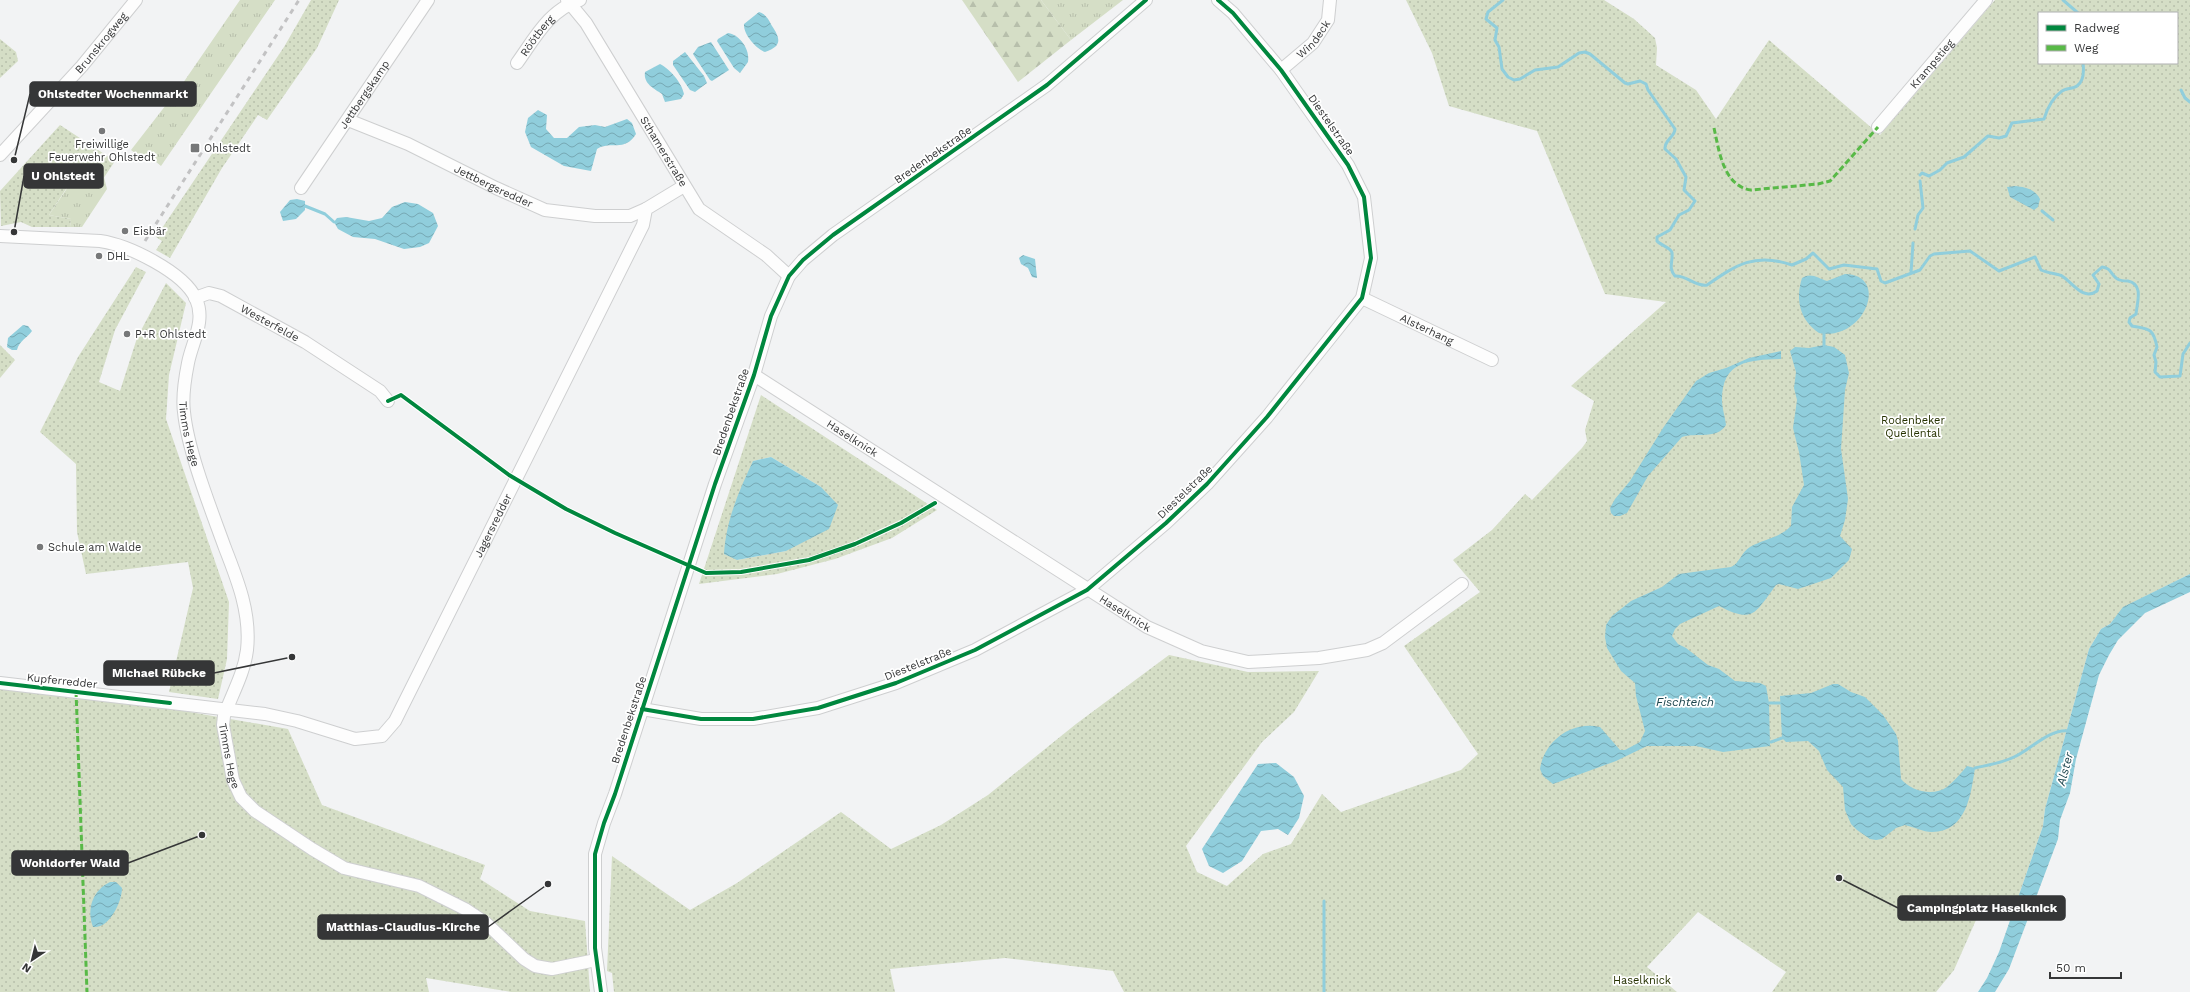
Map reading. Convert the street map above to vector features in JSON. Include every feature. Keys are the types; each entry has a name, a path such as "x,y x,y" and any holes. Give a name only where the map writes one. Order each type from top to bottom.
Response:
{"street":[{"name":"Brunskrogweg","path":"0,155 82,66 136,0"},
{"name":"Jettbergskamp","path":"301,188 428,0"},
{"name":"Bredenbekstraße","path":"601,992 596,960 594,854 716,484 754,375 771,316 789,276 803,260 833,235 1048,84 1146,0"},
{"name":"Diestelstraße","path":"642,709 701,719 748,720 818,708 896,684 975,650 1088,590 1166,523 1207,484 1267,417 1362,298 1371,258 1364,197 1348,165 1281,70 1233,14 1218,0"},
{"name":"Windeck","path":"1281,70 1312,43 1328,20 1330,0"},
{"name":"Krampstieg","path":"1878,127 1986,0"},
{"name":"Sthamerstraße","path":"573,1 684,186 703,213 766,255 789,276"},
{"name":"Röötberg","path":"517,63 546,23 559,9 573,1"},
{"name":"Jettbergsredder","path":"348,120 408,144 496,188 545,210 595,216 630,216 646,209"},
{"path":"646,209 684,186"},
{"name":"Jagersredder","path":"226,709 297,721 355,739 382,736 395,721 643,225 646,209"},
{"path":"0,236 109,242 125,247 182,280 196,298"},
{"name":"Westerfelde","path":"196,298 209,293 221,296 305,342 380,391 388,401"},
{"name":"Timms Hege","path":"196,298 200,315 188,364 184,398 186,425 216,523 241,594 248,623 248,637 244,665 224,716 223,733 236,789 247,804 265,818 335,864 418,886 465,909 486,923 524,959 535,966 552,969 596,960"},
{"name":"Alsterhang","path":"1362,298 1492,360"},
{"name":"Haselknick","path":"754,375 1147,627 1201,651 1248,662 1319,658 1368,650 1383,643 1404,629 1462,584"},
{"name":"Kupferredder","path":"0,683 226,709"}],"green space":[{"path":"240,0 275,0 161,166 150,157 143,159 131,150 183,83"},
{"path":"311,0 339,0 317,48 267,120 258,115 222,168 170,258 156,250 162,241 156,237 284,47"},
{"path":"962,0 1041,0 1071,40 1018,82"},
{"path":"1041,0 1123,0 1071,40"},
{"name":"Rodenbeker Quellental","path":"1406,0 1604,0 1634,19 1655,38 1657,48 1656,65 1696,90 1716,119 1769,40 1880,135 1995,0 2190,0 2190,574 2124,607 2110,624 2101,629 2089,649 2045,809 2043,826 2015,906 1987,895 1954,970 1936,992 1772,992 1786,972 1698,912 1647,967 1677,992 1124,992 1113,971 1005,958 890,969 895,992 614,992 612,973 607,971 612,856 690,910 737,883 841,812 891,849 941,825 988,795 1076,724 1169,655 1248,672 1319,671 1294,712 1262,742 1186,846 1197,872 1227,886 1263,854 1291,844 1322,794 1341,812 1461,770 1478,754 1404,646 1480,592 1453,560 1492,530 1525,494 1532,500 1582,448 1587,441 1585,430 1594,401 1571,386 1666,302 1605,294 1537,131 1449,106 1432,53"},
{"path":"0,39 16,52 18,61 0,78"},
{"path":"60,125 115,161 103,179 79,169 49,215 71,219 70,227 32,227 21,222 1,226 0,191"},
{"path":"80,169 103,179 104,177 107,189 82,227 70,227 71,219 49,215"},
{"path":"136,267 146,272 115,330 99,382 120,391 137,338 166,283 186,303 169,375 166,419 229,602 227,659 218,699 169,692 193,588 188,562 86,574 77,532 76,464 40,432 78,357"},
{"path":"0,345 15,360 0,378"},
{"path":"761,395 937,510 892,538 835,559 777,574 699,584","holes":["771,457 821,487 786,551 737,560 753,461"]},
{"path":"0,679 288,729 322,805 485,865 480,879 530,911 585,921 590,992 511,992 426,978 429,992 0,992"}],"water":[{"path":"759,12 764,14 767,18 775,30 778,38 775,47 765,52 751,41 744,28 744,24"},
{"path":"728,33 740,40 746,48 748,62 740,73 734,68 717,41"},
{"path":"711,42 729,70 712,81 693,54 698,47"},
{"path":"685,52 704,76 707,83 695,92 690,90 673,65 673,61"},
{"path":"660,64 671,73 681,85 684,94 681,99 665,102 662,94 653,88 646,80 645,72"},
{"path":"538,110 547,115 546,129 554,138 567,138 579,127 595,125 605,127 627,119 632,123 636,134 631,140 622,145 607,146 597,149 591,171 564,166 531,147 525,132 528,118"},
{"path":"2015,186 2033,191 2040,199 2038,207 2034,210 2010,197 2007,187"},
{"path":"297,199 305,201 305,210 296,219 283,221 280,212 290,200"},
{"path":"405,202 418,204 433,213 438,226 429,243 420,247 404,249 375,239 353,237 338,229 334,222 337,218 346,217 369,221 382,218 392,207"},
{"path":"1023,255 1035,259 1037,278 1032,277 1028,268 1021,264 1019,258"},
{"path":"1845,274 1859,277 1867,285 1869,295 1866,307 1859,319 1849,328 1835,333 1819,333 1803,316 1799,302 1802,278 1805,276 1811,276 1827,281"},
{"path":"23,325 28,326 32,331 21,342 17,350 12,350 7,347 8,338"},
{"name":"Fischteich","path":"1824,345 1834,347 1845,355 1849,373 1845,390 1841,449 1848,499 1845,520 1840,536 1852,549 1849,560 1831,578 1798,589 1779,584 1776,585 1763,603 1753,613 1747,615 1740,614 1719,606 1680,624 1675,629 1672,636 1678,644 1686,648 1708,665 1719,669 1735,681 1760,683 1766,686 1769,703 1770,746 1723,752 1696,746 1647,746 1616,761 1553,784 1543,776 1540,769 1547,750 1561,735 1579,727 1600,727 1620,750 1625,750 1640,742 1645,731 1636,696 1635,683 1621,671 1607,648 1605,637 1606,625 1612,616 1631,601 1662,587 1679,574 1731,567 1747,549 1755,544 1777,536 1791,526 1792,507 1804,485 1799,452 1793,428 1797,400 1794,388 1796,372 1790,351 1795,347 1809,348"},
{"path":"1781,351 1781,359 1748,362 1732,370 1723,387 1722,403 1726,425 1722,430 1712,434 1682,437 1648,476 1627,513 1620,516 1614,516 1611,513 1610,508 1615,499 1630,481 1663,428 1696,381 1709,373 1726,368 1749,358"},
{"path":"771,457 821,487 838,505 829,529 786,551 737,560 724,554 730,518 753,461"},
{"name":"Alster","path":"2190,574 2190,592 2145,613 2118,640 2109,655 2099,675 2076,759 2070,793 2060,820 2058,839 2009,969 1995,992 1978,992 1987,978 1999,952 2043,826 2045,809 2089,649 2101,629 2110,624 2123,607"},
{"path":"1833,684 1838,684 1851,692 1865,697 1883,715 1896,734 1898,741 1901,779 1910,787 1922,791 1935,792 1950,785 1967,766 1975,768 1969,799 1960,818 1953,826 1944,830 1929,832 1905,825 1896,828 1882,839 1876,840 1870,839 1851,824 1845,810 1843,787 1827,770 1819,751 1808,741 1786,742 1782,738 1780,696 1811,693"},
{"path":"1276,763 1294,777 1304,796 1299,818 1288,835 1278,829 1261,831 1242,861 1223,873 1209,866 1202,849 1258,764"},
{"path":"110,882 116,882 122,888 120,900 114,914 104,924 93,927 90,914 92,901 99,890"}],"waterway":[{"path":"1503,0 1488,12 1486,19 1497,28 1495,40 1499,47 1502,69 1508,77 1514,80 1520,79 1535,70 1558,67 1579,53 1585,52 1590,54 1625,83 1628,84 1640,81 1646,84 1648,90 1675,129 1675,132 1666,143 1665,149 1676,159 1686,177 1684,190 1695,201 1689,210 1679,215 1670,230 1657,237 1657,241 1671,251 1671,268 1675,276 1683,277 1699,284 1707,285 1737,266 1746,263 1756,260 1767,260 1779,261 1792,265 1806,259 1813,253 1829,269 1844,265 1877,269 1881,281 1885,283 1920,270 1930,256 1934,254 1970,251 1999,271 2035,257 2041,270 2062,276 2078,290 2087,294 2092,294 2097,291 2099,284 2093,275 2102,267 2109,270 2119,280 2133,283 2138,290 2138,300 2136,314 2130,318 2129,322 2132,326 2152,332 2157,347 2154,355 2156,362 2155,372 2160,377 2180,376 2183,354 2190,343"},
{"path":"2063,0 2077,12"},
{"path":"1920,175 1922,173 1929,176 1940,170 1947,163 1964,157 1988,136 1999,138 2006,136 2012,123 2044,119 2050,104 2055,97 2064,90 2075,87 2079,84 2083,76 2083,64"},
{"path":"2181,90 2185,98 2190,102"},
{"path":"1915,229 1918,215 1923,208 1920,181"},
{"path":"305,206 325,214 334,222"},
{"path":"2042,211 2053,220"},
{"path":"1911,273 1913,243"},
{"path":"1824,334 1824,345"},
{"path":"1769,703 1780,703"},
{"path":"1975,768 1995,764 2009,759 2020,754 2047,736 2062,731 2069,731"},
{"path":"1771,742 1782,738"},
{"path":"1324,901 1324,992"}],"railway":[{"path":"145,241 299,0"}],"marked path":[{"path":"1714,128 1724,166 1728,174 1734,182 1751,190 1818,184 1830,181 1878,127"},
{"path":"76,691 87,992"}],"cycle path":[{"path":"601,992 595,948 595,854 715,484 754,375 771,316 789,276 803,260 833,235 1047,85 1146,0"},
{"path":"642,709 701,719 753,719 818,708 896,683 975,650 1087,590 1166,523 1207,484 1267,417 1362,298 1371,258 1364,197 1348,165 1281,70 1233,13 1218,0"},
{"path":"388,401 401,395 509,475 566,509 615,533 706,573 741,572 809,560 855,544 901,523 935,503"},
{"path":"0,683 170,703"}],"place":[{"name":"Freiwillige Feuerwehr Ohlstedt","path":"102,131"},
{"name":"Ohlstedt","path":"195,148"},
{"name":"Ohlstedter Wochenmarkt","path":"14,160"},
{"name":"Eisbär","path":"125,231"},
{"name":"U Ohlstedt","path":"14,232"},
{"name":"DHL","path":"99,256"},
{"name":"P+R Ohlstedt","path":"127,334"},
{"name":"Schule am Walde","path":"40,547"},
{"name":"Michael Rübcke","path":"292,657"},
{"name":"Wohldorfer Wald","path":"202,835"},
{"name":"Campingplatz Haselknick","path":"1839,878"},
{"name":"Matthias-Claudius-Kirche","path":"548,884"}]}
